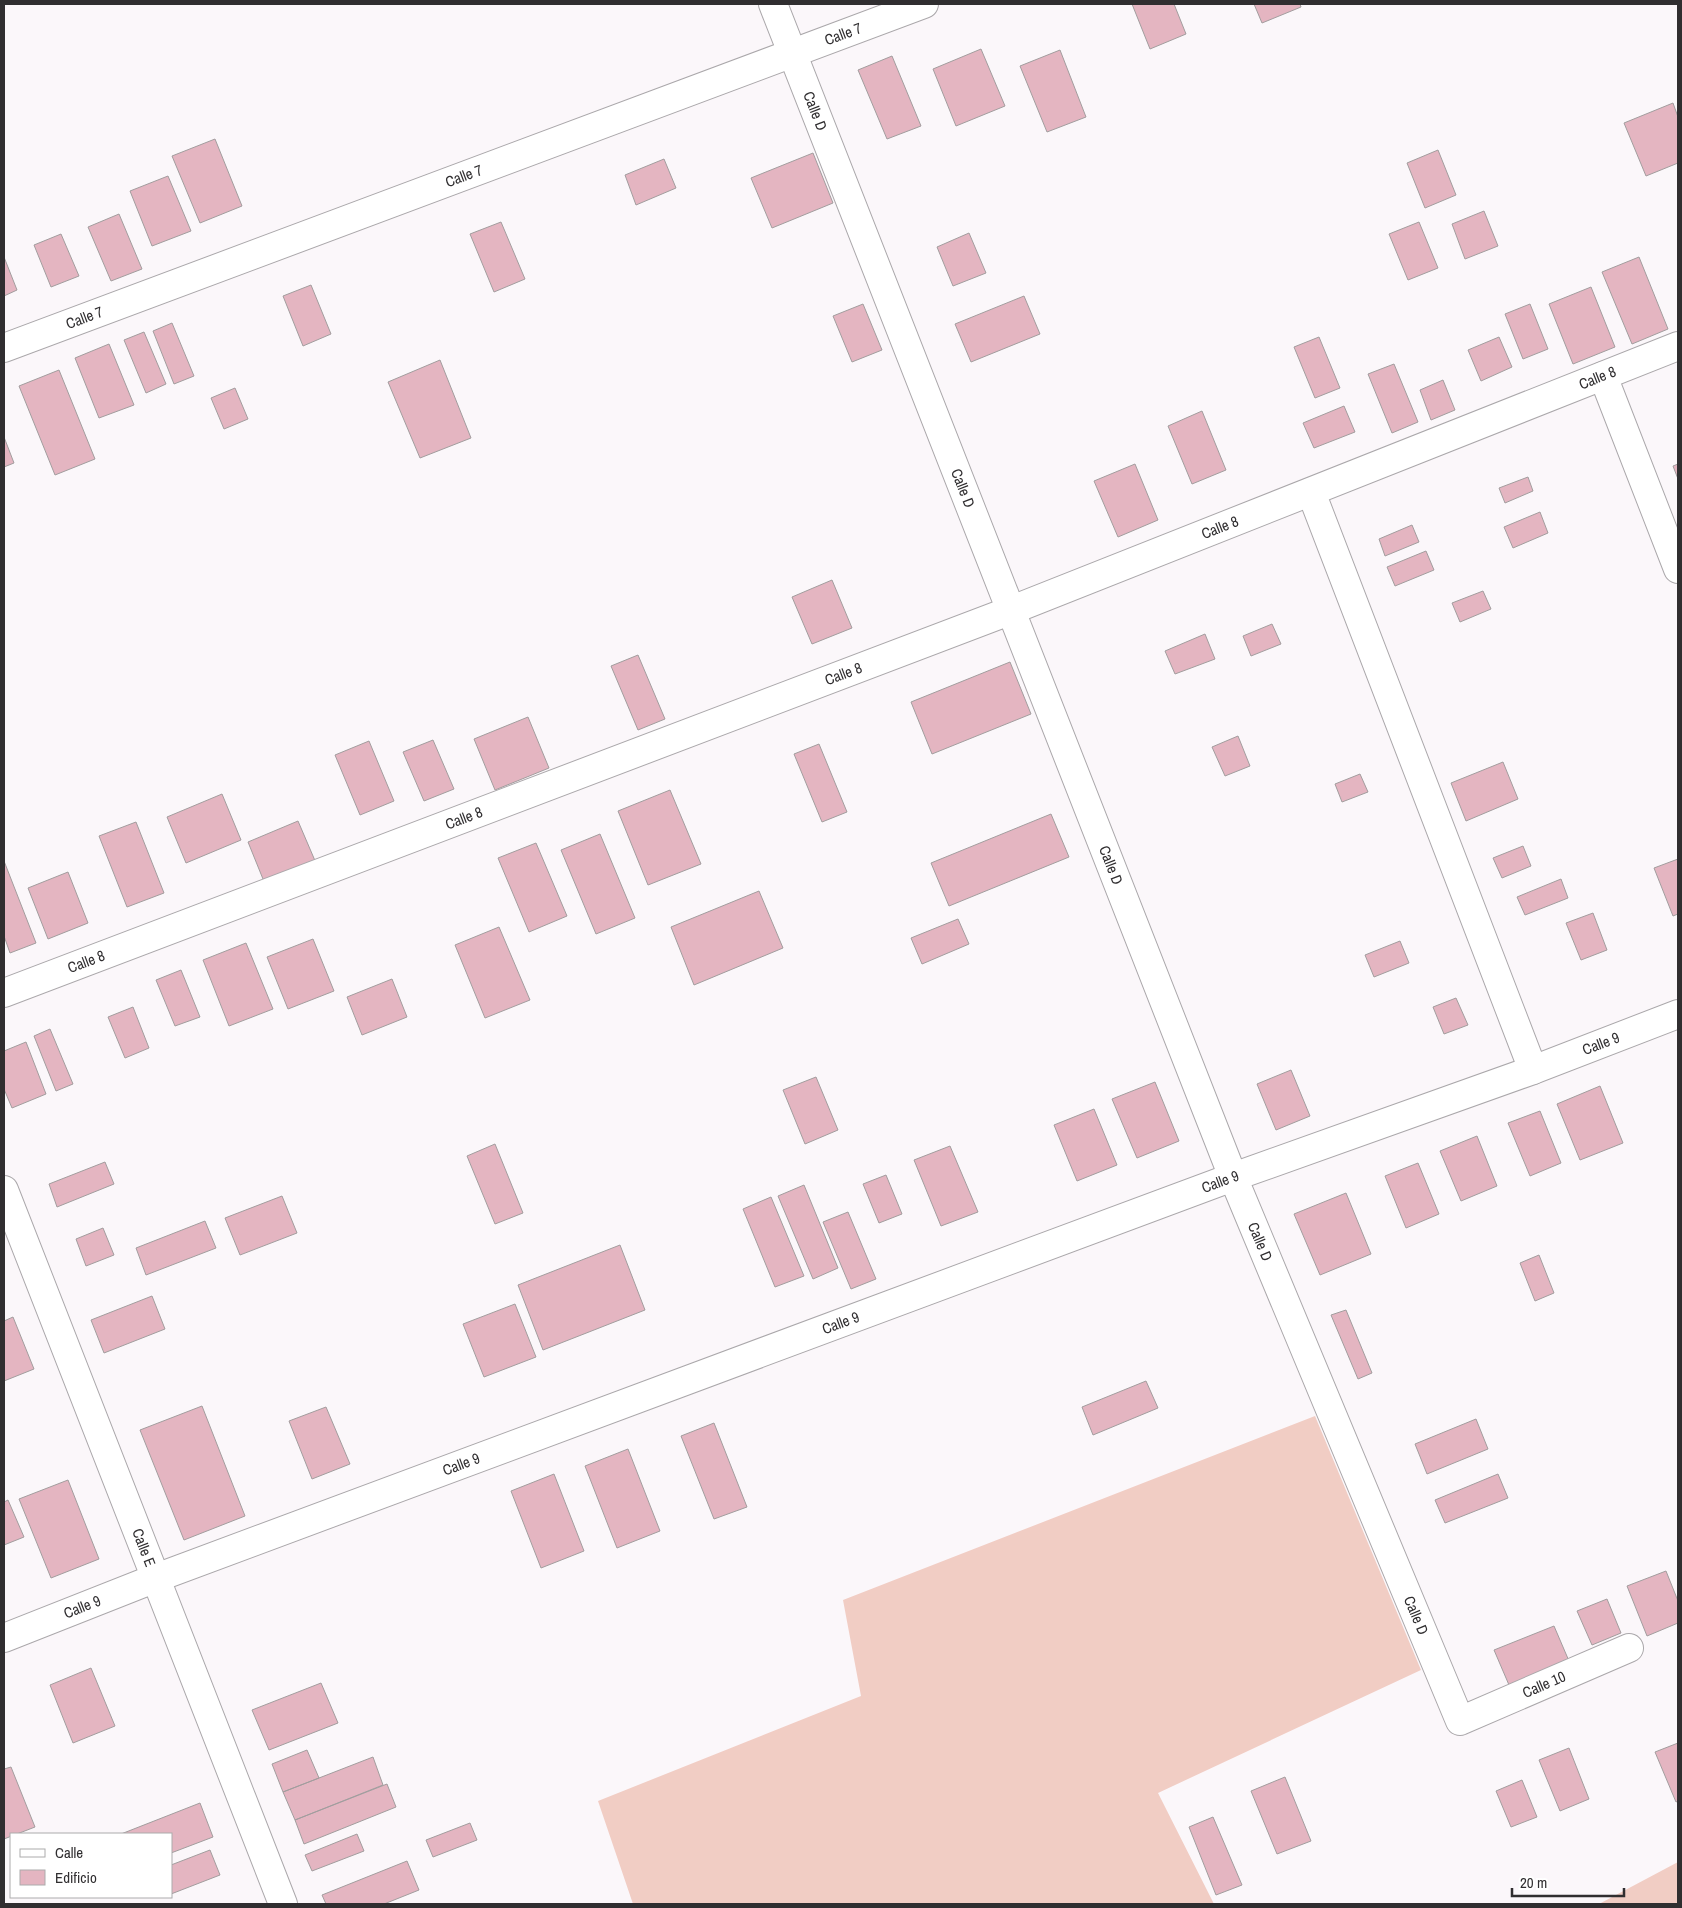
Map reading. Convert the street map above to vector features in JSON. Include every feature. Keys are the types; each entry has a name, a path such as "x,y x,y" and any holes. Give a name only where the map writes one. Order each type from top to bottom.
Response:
{"street":[{"name":"Calle D","path":"773,4 1233,1177 1460,1721"},
{"name":"Calle 7","path":"4,348 924,4"},
{"name":"Calle 8","path":"4,993 1012,610 1678,346"},
{"path":"1603,376 1678,569"},
{"path":"1311,492 1533,1070"},
{"name":"Calle 9","path":"4,1638 156,1578 1233,1177 1533,1070 1678,1014"},
{"name":"Calle E","path":"4,1190 283,1904"},
{"name":"Calle 10","path":"1460,1721 1629,1648"}],"shaded area":[{"path":"1315,1416 1421,1670 1158,1793 1214,1904 633,1904 598,1801 861,1696 843,1600"},
{"path":"1678,1862 1678,1904 1599,1904"}],"building":[{"path":"1132,4 1174,4 1186,34 1150,49"},
{"path":"1254,4 1300,4 1301,7 1262,23"},
{"path":"981,49 1005,106 956,126 933,69"},
{"path":"1060,50 1086,117 1047,132 1020,66"},
{"path":"892,56 921,126 887,139 858,70"},
{"path":"1673,103 1678,117 1678,163 1646,176 1624,123"},
{"path":"215,139 242,206 200,223 172,156"},
{"path":"1438,150 1456,195 1425,208 1407,163"},
{"path":"813,153 833,203 772,228 751,178"},
{"path":"664,159 676,188 636,205 625,175"},
{"path":"168,176 191,231 152,246 130,191"},
{"path":"1484,211 1498,246 1465,259 1452,224"},
{"path":"119,214 142,269 111,281 88,227"},
{"path":"501,222 525,279 494,292 470,234"},
{"path":"1419,222 1438,268 1408,280 1389,234"},
{"path":"969,233 986,273 953,286 937,247"},
{"path":"61,234 79,276 51,287 34,245"},
{"path":"4,257 17,290 4,296"},
{"path":"1639,257 1668,329 1632,344 1602,272"},
{"path":"311,285 331,334 303,346 283,296"},
{"path":"1591,287 1615,347 1573,364 1549,304"},
{"path":"1024,296 1040,334 971,362 955,324"},
{"path":"863,304 882,350 852,362 833,316"},
{"path":"1530,304 1548,349 1523,359 1505,314"},
{"path":"172,323 194,376 174,384 153,331"},
{"path":"144,332 166,384 146,393 124,340"},
{"path":"1319,337 1340,388 1315,398 1294,347"},
{"path":"1499,337 1512,367 1481,381 1468,350"},
{"path":"109,344 134,405 99,418 75,358"},
{"path":"440,360 471,438 420,458 388,382"},
{"path":"1394,364 1418,422 1392,433 1368,374"},
{"path":"59,370 95,459 55,475 19,386"},
{"path":"1443,380 1455,410 1431,420 1420,390"},
{"path":"235,388 248,419 224,429 211,398"},
{"path":"1344,406 1355,432 1314,448 1303,423"},
{"path":"1202,411 1226,470 1192,484 1168,426"},
{"path":"4,437 14,463 4,467"},
{"path":"1135,464 1158,520 1118,537 1094,481"},
{"path":"1678,464 1678,479 1673,466"},
{"path":"1528,477 1533,491 1505,503 1499,488"},
{"path":"1540,512 1548,533 1513,548 1504,527"},
{"path":"1412,525 1419,542 1385,556 1379,539"},
{"path":"1426,551 1434,570 1395,586 1387,567"},
{"path":"832,580 852,628 812,644 792,597"},
{"path":"1483,591 1491,609 1460,622 1452,603"},
{"path":"1272,624 1281,644 1251,656 1243,636"},
{"path":"1205,634 1215,659 1175,674 1165,651"},
{"path":"638,655 665,719 638,730 611,666"},
{"path":"1010,662 1031,714 932,754 911,702"},
{"path":"528,717 549,768 495,790 474,739"},
{"path":"1238,736 1250,766 1225,776 1212,747"},
{"path":"433,740 454,789 424,801 403,752"},
{"path":"369,741 394,801 360,815 335,755"},
{"path":"819,744 847,812 822,822 794,754"},
{"path":"1503,762 1518,799 1466,821 1451,783"},
{"path":"1360,774 1368,792 1342,802 1335,784"},
{"path":"670,790 701,864 648,885 618,811"},
{"path":"222,794 241,840 186,863 167,817"},
{"path":"1051,814 1069,857 949,906 931,863"},
{"path":"298,821 316,863 265,884 248,842"},
{"path":"136,822 164,893 127,907 99,836"},
{"path":"600,834 635,918 596,934 561,850"},
{"path":"536,843 567,916 529,932 498,858"},
{"path":"1523,846 1531,866 1502,878 1493,858"},
{"path":"1678,859 1678,914 1673,916 1654,868"},
{"path":"4,861 36,943 10,953 4,936"},
{"path":"68,872 88,923 48,939 28,888"},
{"path":"1561,879 1568,898 1525,915 1517,897"},
{"path":"759,891 783,948 694,985 671,927"},
{"path":"1593,913 1607,950 1581,960 1566,923"},
{"path":"958,919 969,944 922,964 911,938"},
{"path":"499,927 530,1000 485,1018 455,945"},
{"path":"313,939 334,991 288,1009 267,957"},
{"path":"1400,941 1409,963 1374,977 1365,955"},
{"path":"246,943 273,1009 229,1026 203,960"},
{"path":"181,970 200,1017 175,1026 156,980"},
{"path":"392,979 407,1017 362,1035 347,997"},
{"path":"1456,998 1468,1025 1444,1034 1433,1007"},
{"path":"133,1007 149,1048 125,1058 108,1017"},
{"path":"50,1029 73,1084 56,1091 34,1036"},
{"path":"26,1042 46,1094 12,1108 4,1089 4,1051"},
{"path":"1291,1070 1310,1116 1276,1130 1257,1084"},
{"path":"816,1077 838,1130 805,1144 783,1090"},
{"path":"1155,1082 1179,1141 1137,1158 1112,1099"},
{"path":"1600,1086 1623,1143 1580,1160 1557,1104"},
{"path":"1094,1109 1117,1165 1077,1181 1054,1125"},
{"path":"1540,1111 1561,1163 1530,1176 1508,1123"},
{"path":"1477,1136 1497,1186 1461,1201 1440,1151"},
{"path":"495,1144 523,1213 495,1224 467,1156"},
{"path":"950,1146 978,1212 941,1226 914,1160"},
{"path":"105,1162 114,1184 57,1207 49,1184"},
{"path":"1418,1163 1439,1214 1406,1228 1385,1176"},
{"path":"886,1175 902,1214 879,1223 863,1184"},
{"path":"804,1185 838,1268 813,1279 778,1196"},
{"path":"1346,1193 1371,1254 1320,1275 1294,1214"},
{"path":"282,1196 297,1233 240,1255 225,1218"},
{"path":"771,1197 804,1276 775,1287 743,1209"},
{"path":"848,1212 876,1279 851,1289 823,1222"},
{"path":"205,1221 216,1248 146,1275 136,1248"},
{"path":"103,1228 114,1255 86,1266 76,1239"},
{"path":"620,1245 645,1310 543,1350 518,1285"},
{"path":"1539,1255 1554,1293 1535,1301 1520,1263"},
{"path":"152,1296 165,1329 104,1353 91,1320"},
{"path":"515,1304 536,1357 484,1377 463,1324"},
{"path":"1346,1310 1372,1373 1358,1379 1331,1315"},
{"path":"13,1317 34,1369 4,1381 4,1321"},
{"path":"1146,1381 1158,1408 1093,1435 1082,1407"},
{"path":"202,1406 245,1516 184,1540 140,1430"},
{"path":"326,1407 350,1464 312,1479 289,1421"},
{"path":"1476,1419 1488,1449 1427,1474 1415,1444"},
{"path":"714,1423 747,1507 714,1519 681,1436"},
{"path":"628,1449 660,1531 617,1548 585,1466"},
{"path":"554,1474 584,1551 541,1568 511,1491"},
{"path":"1498,1474 1508,1498 1445,1523 1435,1500"},
{"path":"68,1480 99,1559 51,1578 19,1499"},
{"path":"8,1500 24,1537 4,1545 4,1502"},
{"path":"1666,1571 1678,1601 1678,1623 1647,1636 1627,1586"},
{"path":"1607,1599 1621,1633 1592,1645 1577,1611"},
{"path":"1554,1626 1569,1661 1509,1685 1494,1650"},
{"path":"91,1668 115,1726 73,1743 50,1685"},
{"path":"321,1683 338,1723 269,1750 252,1710"},
{"path":"1678,1743 1678,1801 1676,1802 1655,1752"},
{"path":"1569,1748 1589,1799 1560,1811 1539,1760"},
{"path":"307,1750 319,1778 283,1792 272,1764"},
{"path":"373,1757 383,1785 295,1820 283,1792"},
{"path":"11,1767 35,1827 20,1833 10,1833 10,1837 4,1839 4,1769"},
{"path":"1285,1777 1311,1841 1277,1854 1251,1791"},
{"path":"1522,1780 1537,1817 1511,1827 1496,1791"},
{"path":"387,1784 396,1807 304,1844 295,1820"},
{"path":"200,1803 213,1837 172,1853 172,1833 124,1833"},
{"path":"1213,1817 1242,1885 1216,1895 1189,1827"},
{"path":"470,1823 477,1840 433,1857 426,1840"},
{"path":"357,1834 364,1851 312,1871 305,1855"},
{"path":"210,1850 220,1875 172,1894 172,1865"},
{"path":"407,1861 419,1890 384,1904 326,1904 322,1895"}]}
